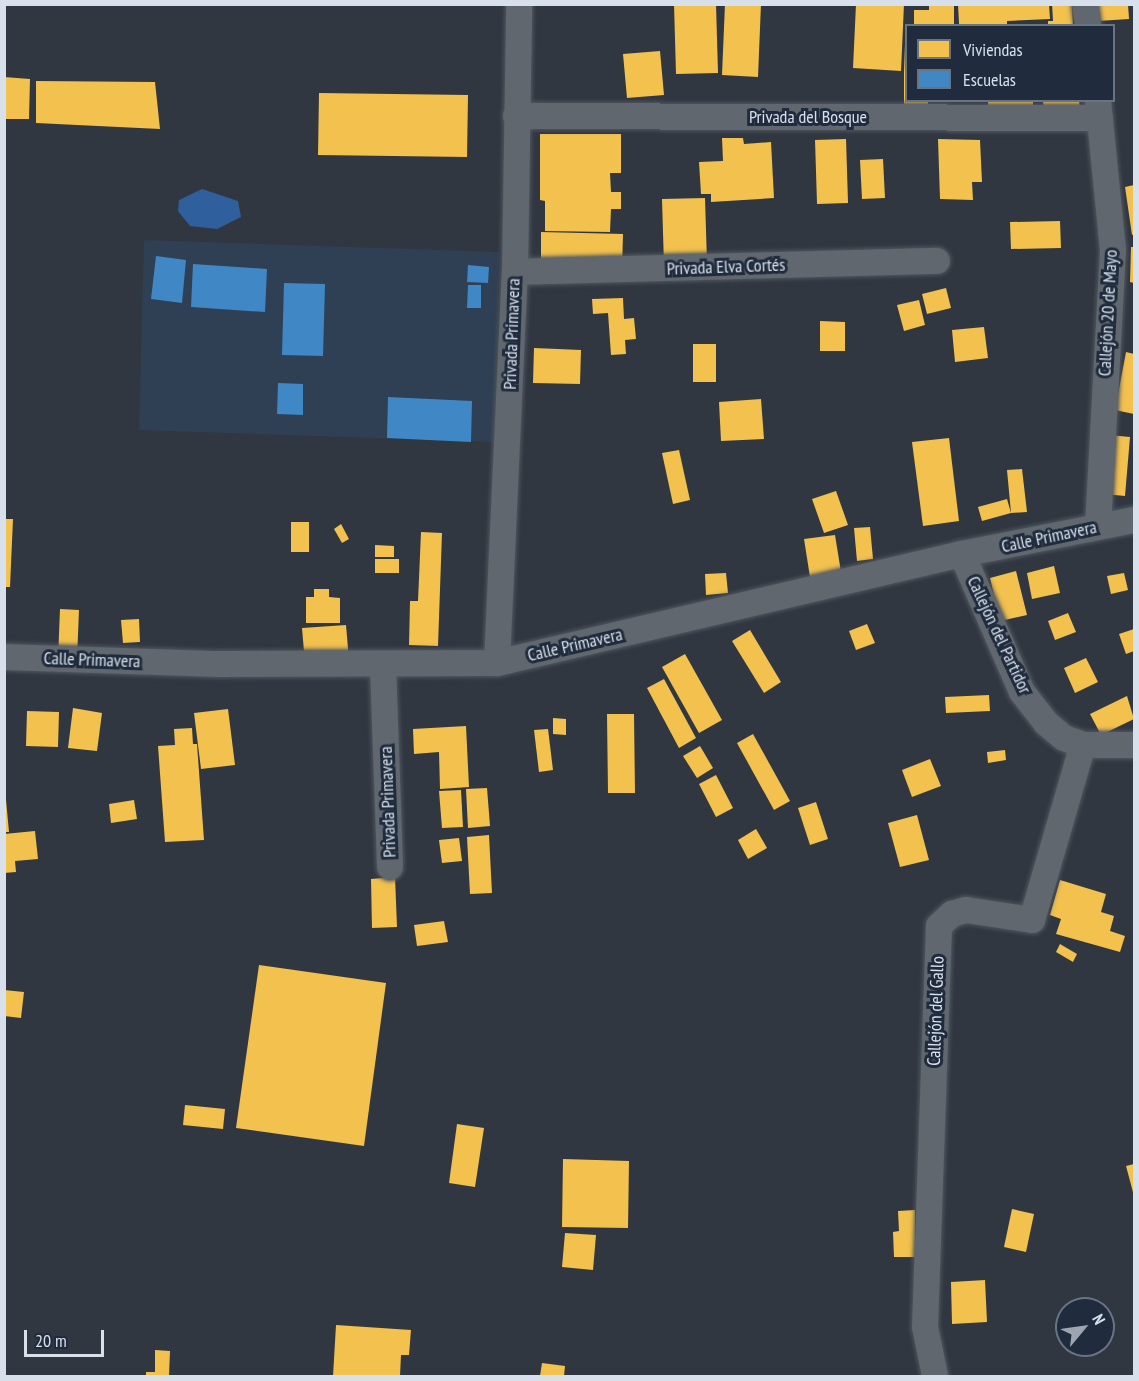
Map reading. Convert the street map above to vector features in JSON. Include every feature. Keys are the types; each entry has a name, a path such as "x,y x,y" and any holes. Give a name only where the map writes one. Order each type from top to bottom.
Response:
{"street":[{"name":"Privada Primavera","path":"497,663 514,272 519,4"},
{"path":"1085,4 1088,24"},
{"name":"Privada del Bosque","path":"516,116 1099,110"},
{"name":"Callejón 20 de Mayo","path":"1098,526 1113,250 1099,110"},
{"name":"Privada Elva Cortés","path":"514,272 937,261"},
{"name":"Calle Primavera","path":"4,657 383,665 497,663 962,554 1134,520"},
{"name":"Callejón del Partidor","path":"962,554 1022,692 1046,723 1064,738 1083,745 1134,745"},
{"name":"Privada Primavera","path":"383,665 390,867"},
{"name":"Callejón del Gallo","path":"935,1377 925,1327 939,926 952,914 966,910 1032,920 1083,745"}],"shaded area":[{"path":"144,240 499,252 494,442 139,430"}],"water":[{"path":"202,189 238,201 241,217 217,229 190,226 178,211 179,200"}],"building: Viviendas":[{"path":"674,4 716,4 718,73 676,74"},
{"path":"725,4 761,4 758,77 722,75"},
{"path":"856,4 904,4 901,71 853,68"},
{"path":"929,4 954,4 954,24 914,24 914,10 929,10"},
{"path":"958,4 1049,4 1050,19 1007,21 1007,24 959,24"},
{"path":"1052,4 1072,4 1073,24 1048,24 1048,21 1053,21"},
{"path":"1097,4 1128,4 1129,19 1098,21"},
{"path":"904,44 905,102 928,102 928,108 904,108"},
{"path":"660,51 664,95 627,98 623,54"},
{"path":"4,77 30,79 29,119 4,119"},
{"path":"36,81 155,82 160,129 36,123"},
{"path":"319,93 468,95 467,157 318,155"},
{"path":"988,102 1033,102 1033,113 989,115"},
{"path":"1043,102 1079,102 1080,110 1044,111"},
{"path":"540,134 621,134 621,173 610,173 611,192 621,192 621,209 611,209 610,232 545,231 545,201 540,200"},
{"path":"722,138 743,138 744,144 771,142 774,198 711,202 711,194 701,194 699,162 723,161"},
{"path":"846,139 848,203 817,204 815,140"},
{"path":"938,139 980,140 982,182 972,182 973,200 940,199"},
{"path":"883,159 885,198 862,199 860,160"},
{"path":"1134,185 1134,234 1132,235 1125,187"},
{"path":"705,198 707,263 664,265 662,199"},
{"path":"1060,221 1061,248 1011,249 1010,222"},
{"path":"541,232 623,234 622,269 541,269"},
{"path":"1131,247 1134,247 1134,283 1130,282"},
{"path":"946,288 951,308 927,314 922,294"},
{"path":"623,298 624,319 634,318 636,339 625,340 626,354 611,355 608,313 593,314 592,299"},
{"path":"919,300 925,325 904,331 897,305"},
{"path":"820,321 845,322 845,351 820,351"},
{"path":"984,327 988,358 955,362 952,330"},
{"path":"693,344 716,344 716,382 693,382"},
{"path":"534,348 581,350 580,384 533,383"},
{"path":"1126,352 1134,354 1134,414 1115,410"},
{"path":"761,399 764,439 721,441 719,402"},
{"path":"1109,435 1130,437 1125,496 1104,494"},
{"path":"949,438 959,521 923,526 912,442"},
{"path":"679,450 690,500 673,504 662,453"},
{"path":"1022,469 1027,512 1011,513 1007,470"},
{"path":"836,491 848,525 824,533 812,499"},
{"path":"1007,499 1011,513 982,521 978,507"},
{"path":"4,519 13,519 10,587 4,587"},
{"path":"291,522 309,522 309,552 291,552"},
{"path":"341,524 349,539 342,543 334,529"},
{"path":"870,527 873,559 857,561 854,528"},
{"path":"421,532 442,533 438,646 409,645 410,601 418,601"},
{"path":"835,535 841,572 810,577 804,539"},
{"path":"375,545 394,546 394,557 375,557"},
{"path":"375,559 399,559 399,573 375,573"},
{"path":"1054,566 1060,593 1032,599 1027,573"},
{"path":"1016,571 1027,615 1000,621 990,578"},
{"path":"726,573 728,593 706,595 705,574"},
{"path":"1124,573 1128,590 1111,594 1107,576"},
{"path":"314,589 329,589 329,597 340,598 340,623 306,623 306,597 314,597"},
{"path":"60,609 79,610 77,659 58,659"},
{"path":"1068,613 1076,632 1055,640 1048,621"},
{"path":"139,619 140,642 123,643 121,620"},
{"path":"867,624 875,643 856,650 849,631"},
{"path":"346,625 349,660 305,663 302,628"},
{"path":"1134,629 1134,651 1126,654 1119,634"},
{"path":"750,630 781,682 764,693 732,641"},
{"path":"685,654 722,720 699,733 662,667"},
{"path":"1086,658 1098,682 1075,693 1064,668"},
{"path":"664,679 696,738 679,748 647,688"},
{"path":"989,695 990,711 946,713 945,697"},
{"path":"1127,696 1134,719 1101,735 1090,714"},
{"path":"73,708 102,713 97,751 68,748"},
{"path":"228,709 235,765 201,769 194,713"},
{"path":"27,711 59,712 58,747 26,746"},
{"path":"607,714 634,714 635,793 608,793"},
{"path":"553,718 566,719 566,735 553,734"},
{"path":"466,726 469,787 440,789 439,752 414,754 413,729"},
{"path":"192,728 193,744 197,744 204,840 165,842 158,746 175,745 174,729"},
{"path":"548,729 553,770 539,772 534,730"},
{"path":"753,734 790,801 774,810 737,743"},
{"path":"700,746 713,768 697,778 683,756"},
{"path":"1005,750 1006,760 988,763 987,752"},
{"path":"930,759 941,786 912,797 902,770"},
{"path":"716,775 733,808 716,817 699,784"},
{"path":"487,788 490,826 468,828 466,789"},
{"path":"5,789 9,832 5,832"},
{"path":"461,790 463,827 442,828 439,791"},
{"path":"134,800 137,819 111,823 109,804"},
{"path":"816,802 828,839 810,845 798,808"},
{"path":"917,815 929,860 900,867 888,823"},
{"path":"756,829 767,848 748,859 738,840"},
{"path":"35,831 38,859 15,861 16,872 4,873 4,834"},
{"path":"489,835 492,893 470,894 467,837"},
{"path":"459,838 462,861 442,863 439,840"},
{"path":"395,877 397,927 372,928 371,879"},
{"path":"1060,880 1106,894 1101,912 1114,916 1110,931 1125,936 1120,952 1056,934 1061,919 1050,915"},
{"path":"444,921 448,942 417,946 414,925"},
{"path":"1060,944 1077,954 1073,962 1056,952"},
{"path":"259,965 386,983 364,1146 236,1128"},
{"path":"4,990 24,992 21,1018 4,1016"},
{"path":"185,1105 225,1109 223,1129 183,1125"},
{"path":"457,1124 484,1128 475,1187 449,1183"},
{"path":"563,1159 629,1161 628,1228 562,1227"},
{"path":"1134,1164 1134,1196 1126,1166"},
{"path":"1012,1209 1034,1214 1026,1252 1004,1247"},
{"path":"915,1210 915,1257 894,1257 893,1232 899,1231 898,1211"},
{"path":"565,1233 596,1235 593,1270 562,1267"},
{"path":"985,1280 987,1322 952,1324 951,1282"},
{"path":"336,1325 411,1330 409,1355 401,1355 400,1376 333,1376"},
{"path":"155,1350 170,1351 169,1376 146,1376 146,1372 155,1372"},
{"path":"542,1363 565,1366 564,1376 540,1376"}],"building: Escuelas":[{"path":"156,256 186,260 182,303 151,299"},
{"path":"193,264 267,269 265,312 191,307"},
{"path":"468,265 489,267 488,283 467,282"},
{"path":"284,283 325,284 323,356 282,355"},
{"path":"468,285 481,285 481,308 467,308"},
{"path":"278,383 303,384 303,415 277,414"},
{"path":"388,397 472,401 471,442 387,438"}]}
